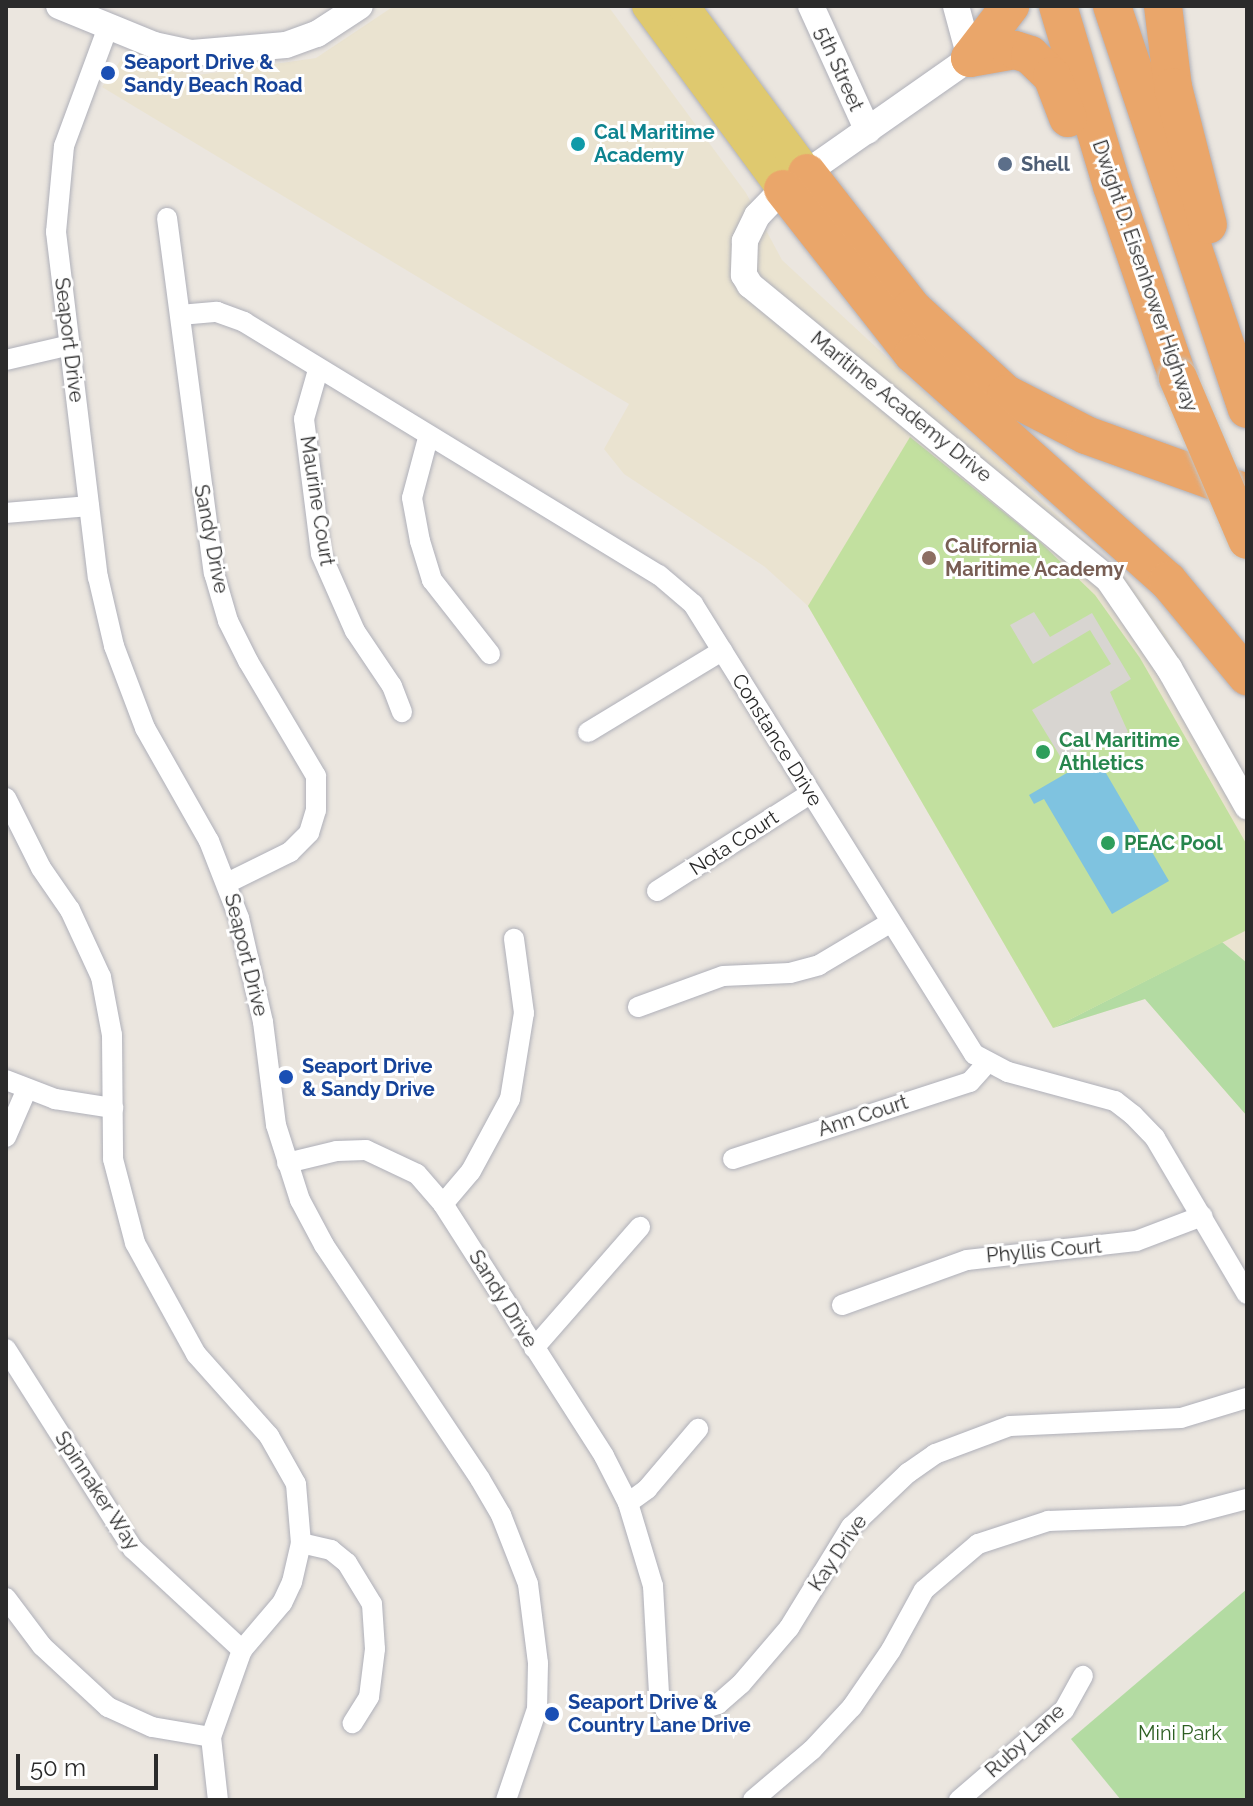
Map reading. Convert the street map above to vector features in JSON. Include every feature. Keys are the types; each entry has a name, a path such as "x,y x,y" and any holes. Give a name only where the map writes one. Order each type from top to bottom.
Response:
{"highway":[{"path":"970,58 1010,6"},
{"name":"Dwight D. Eisenhower Highway","path":"1058,6 1112,186 1159,314 1178,378 1247,540"},
{"path":"1112,6 1247,408"},
{"path":"1163,6 1173,87 1233,318 1247,408"},
{"path":"970,58 1015,50 1048,70 1096,205 1159,314"},
{"path":"795,181 912,308 1006,394 1086,435 1247,493"},
{"path":"795,181 913,354 1168,581 1247,676"}],"main road":[{"path":"648,6 795,181"},
{"path":"683,6 795,181"}],"street":[{"path":"59,6 167,48 231,52 286,45 317,34 360,6"},
{"name":"5th Street","path":"811,6 868,131"},
{"path":"956,6 970,58"},
{"name":"Seaport Drive","path":"108,27 71,117 58,184 56,232 98,577 129,688 227,883 252,969 287,1163 324,1245 480,1479 521,1561 534,1623 539,1693 532,1732 506,1800"},
{"name":"Maritime Academy Drive","path":"970,58 795,181 757,216 745,241 742,266 750,285 1108,579 1169,668 1247,806"},
{"name":"Sandy Drive","path":"167,218 206,526 228,621 316,776 316,810 309,833 290,852 227,883"},
{"name":"Constance Drive","path":"180,315 217,312 231,317 659,575 693,604 888,924 974,1054 986,1064"},
{"path":"6,360 70,345"},
{"name":"Maurine Court","path":"318,370 304,419 321,554 355,631 392,686 402,712"},
{"path":"428,438 412,498 420,541 432,580 490,654"},
{"path":"6,513 89,506"},
{"path":"588,732 722,651"},
{"name":"Nota Court","path":"657,891 810,794"},
{"path":"6,798 41,868 70,910 101,977 112,1035 113,1159 135,1243 196,1354 283,1456 299,1497 301,1543 282,1603 242,1650 211,1737 218,1800"},
{"path":"638,1007 723,976 790,973 819,965 888,924"},
{"path":"443,1204 492,1137 510,1099 524,1013 514,939"},
{"path":"986,1064 1115,1101 1155,1138 1247,1294"},
{"name":"Ann Court","path":"733,1159 970,1082 986,1064"},
{"path":"6,1080 27,1089 113,1108"},
{"path":"6,1137 27,1089"},
{"name":"Sandy Drive","path":"287,1163 337,1151 366,1150 417,1174 443,1204 628,1503 644,1551"},
{"name":"Phyllis Court","path":"842,1305 967,1260 1136,1241 1202,1216"},
{"path":"534,1348 640,1227"},
{"name":"Spinnaker Way","path":"6,1349 133,1549 242,1650"},
{"name":"Kay Drive","path":"644,1551 653,1586 659,1694 666,1711 699,1713 718,1704 765,1659 870,1506 935,1454 1010,1426 1181,1418 1247,1398"},
{"path":"628,1503 647,1489 698,1429"},
{"path":"753,1800 812,1750 852,1707 891,1650 924,1590 978,1544 1048,1521 1182,1516 1247,1499"},
{"path":"301,1543 331,1550 347,1563 372,1604 375,1649 369,1697 353,1723"},
{"path":"6,1598 52,1656 108,1707 152,1727 211,1737"},
{"name":"Ruby Lane","path":"959,1800 1064,1710 1083,1676"}],"shaded area":[{"name":"California Maritime Academy","path":"394,6 608,6 746,193 782,260 1126,579 1167,636 1247,777 1247,1116 1145,999 1053,1028 808,606 765,567 624,474 604,449 629,404 102,87 121,60 198,75 316,58"},
{"path":"1034,612 1050,637 1092,613 1131,679 1110,692 1128,732 1099,749 1095,742 1063,761 1032,710 1111,664 1090,630 1033,664 1010,625"}],"green space":[{"name":"Cal Maritime Athletics","path":"910,437 1037,539 1095,595 1140,658 1247,845 1247,930 1053,1028 808,606"},
{"path":"1222,942 1247,963 1247,1116 1145,999 1053,1028"},
{"name":"Mini Park","path":"1247,1589 1247,1800 1121,1800 1071,1739"}],"water":[{"name":"PEAC Pool","path":"1096,756 1169,881 1112,914 1044,799 1034,804 1029,795"}],"place":[{"name":"Seaport Drive & Sandy Beach Road","path":"108,73"},
{"name":"Cal Maritime Academy","path":"578,144"},
{"name":"Shell","path":"1005,164"},
{"name":"California Maritime Academy","path":"929,558"},
{"name":"Cal Maritime Athletics","path":"1043,752"},
{"name":"PEAC Pool","path":"1108,843"},
{"name":"Seaport Drive & Sandy Drive","path":"286,1077"},
{"name":"Seaport Drive & Country Lane Drive","path":"552,1714"}]}
